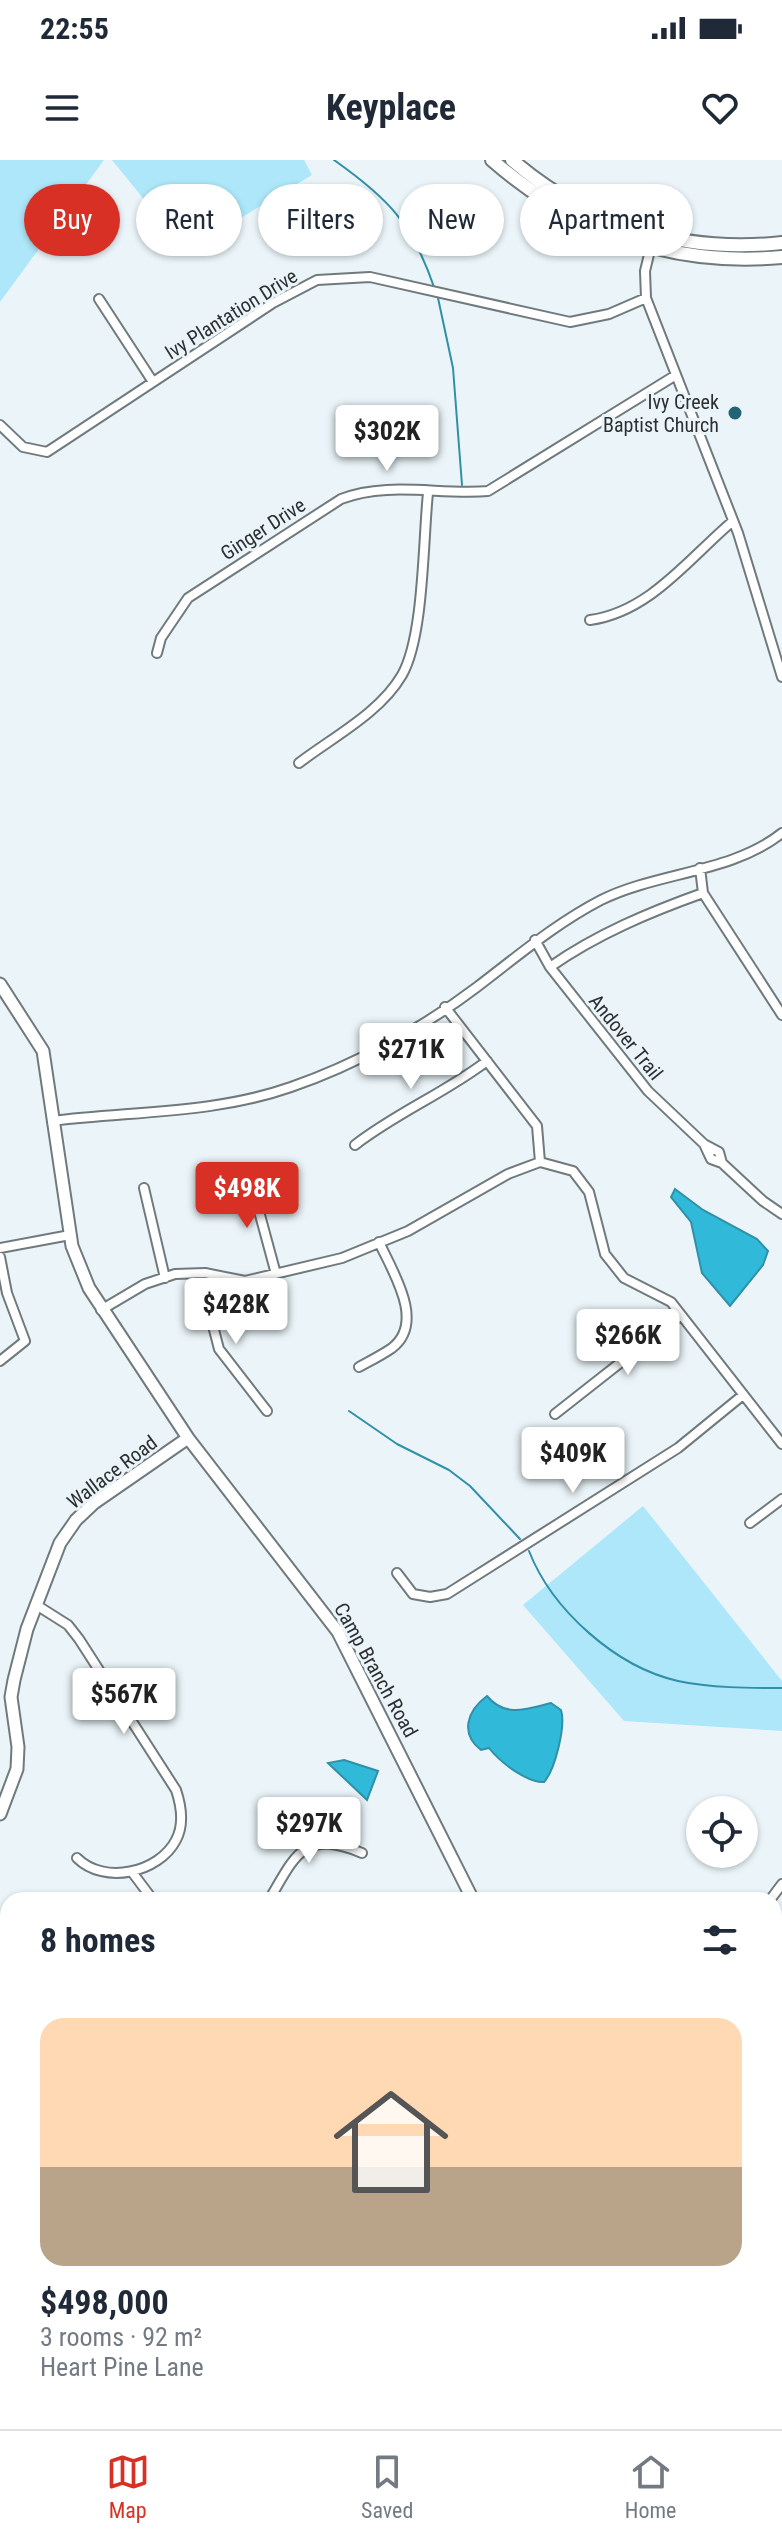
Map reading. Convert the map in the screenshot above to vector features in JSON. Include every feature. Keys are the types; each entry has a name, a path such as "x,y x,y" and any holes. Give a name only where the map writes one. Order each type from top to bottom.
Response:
{"main road":[{"path":"492,160 525,184"},
{"path":"512,160 545,184"},
{"path":"693,244 782,243"},
{"path":"693,252 715,258 782,257"}],"street":[{"path":"649,256 645,271 646,298 733,521 782,677"},
{"name":"Ivy Plantation Drive","path":"0,425 23,447 47,452 273,303 317,280 363,275 570,322 609,314 646,298"},
{"path":"99,299 153,382"},
{"name":"Ginger Drive","path":"157,653 161,638 188,598 291,528 341,499 364,490 428,493 488,491 676,375"},
{"path":"299,763 378,705 401,677 413,652 428,493"},
{"path":"590,620 622,614 647,599 733,521"},
{"path":"0,984 43,1051 52,1121 210,1109 290,1088 350,1062 476,988 535,940 605,898 765,845 782,833"},
{"path":"700,868 703,893 782,1015"},
{"path":"550,967 577,948 703,893"},
{"name":"Andover Trail","path":"535,940 550,967 648,1091 704,1144 711,1159 722,1163 763,1201 782,1214"},
{"path":"445,1007 537,1126 540,1162"},
{"path":"355,1145 374,1130 456,1084 487,1061"},
{"name":"Camp Branch Road","path":"52,1121 70,1235 89,1288 188,1438 338,1632 469,1892"},
{"path":"101,1310 145,1284 165,1278 205,1273 245,1281 342,1258 408,1231 508,1174 540,1162 573,1171 589,1192 605,1254 624,1278 671,1302 782,1444"},
{"path":"250,1178 276,1274"},
{"path":"144,1188 165,1278"},
{"path":"0,1248 70,1235"},
{"path":"359,1367 395,1346 406,1328 407,1306 379,1242"},
{"path":"0,1257 7,1293 25,1341 0,1361"},
{"path":"219,1276 212,1322 219,1349 267,1411"},
{"path":"555,1414 681,1315"},
{"path":"397,1573 413,1594 430,1597 447,1594 678,1448 743,1395"},
{"name":"Wallace Road","path":"0,1814 17,1769 18,1747 11,1697 14,1680 27,1629 55,1554 76,1520 94,1503 188,1438"},
{"path":"750,1523 782,1499"},
{"path":"38,1606 68,1625 79,1639 176,1790 181,1805 177,1839 161,1858 132,1872 84,1865 77,1858"},
{"path":"274,1892 302,1849 320,1842 338,1844 362,1853"},
{"path":"132,1872 147,1892"}],"shaded area":[{"path":"0,160 104,160 86,184 24,184 24,256 34,256 0,302"},
{"path":"112,160 304,160 312,175 297,184 258,184 258,208 242,217 242,184 136,184 136,190"},
{"path":"643,1506 782,1681 782,1731 624,1721 523,1605"}],"water":[{"path":"675,1189 703,1210 757,1239 768,1251 763,1265 730,1306 702,1273 691,1222 671,1197"},
{"path":"487,1696 494,1703 509,1709 551,1703 561,1710 558,1748 544,1782 522,1775 489,1748 481,1750 474,1743 468,1729 469,1722 475,1708"},
{"path":"344,1760 378,1771 367,1800 328,1763"}],"waterway":[{"path":"334,160 370,187 396,214 417,246 434,287"},
{"path":"438,298 453,368 462,485"},
{"path":"349,1411 397,1444 449,1470 470,1486 520,1539"},
{"path":"529,1551 539,1573 570,1614 589,1633 632,1663 678,1681 730,1687 782,1688"}],"place":[{"name":"Ivy Creek Baptist Church","path":"735,413"}]}
